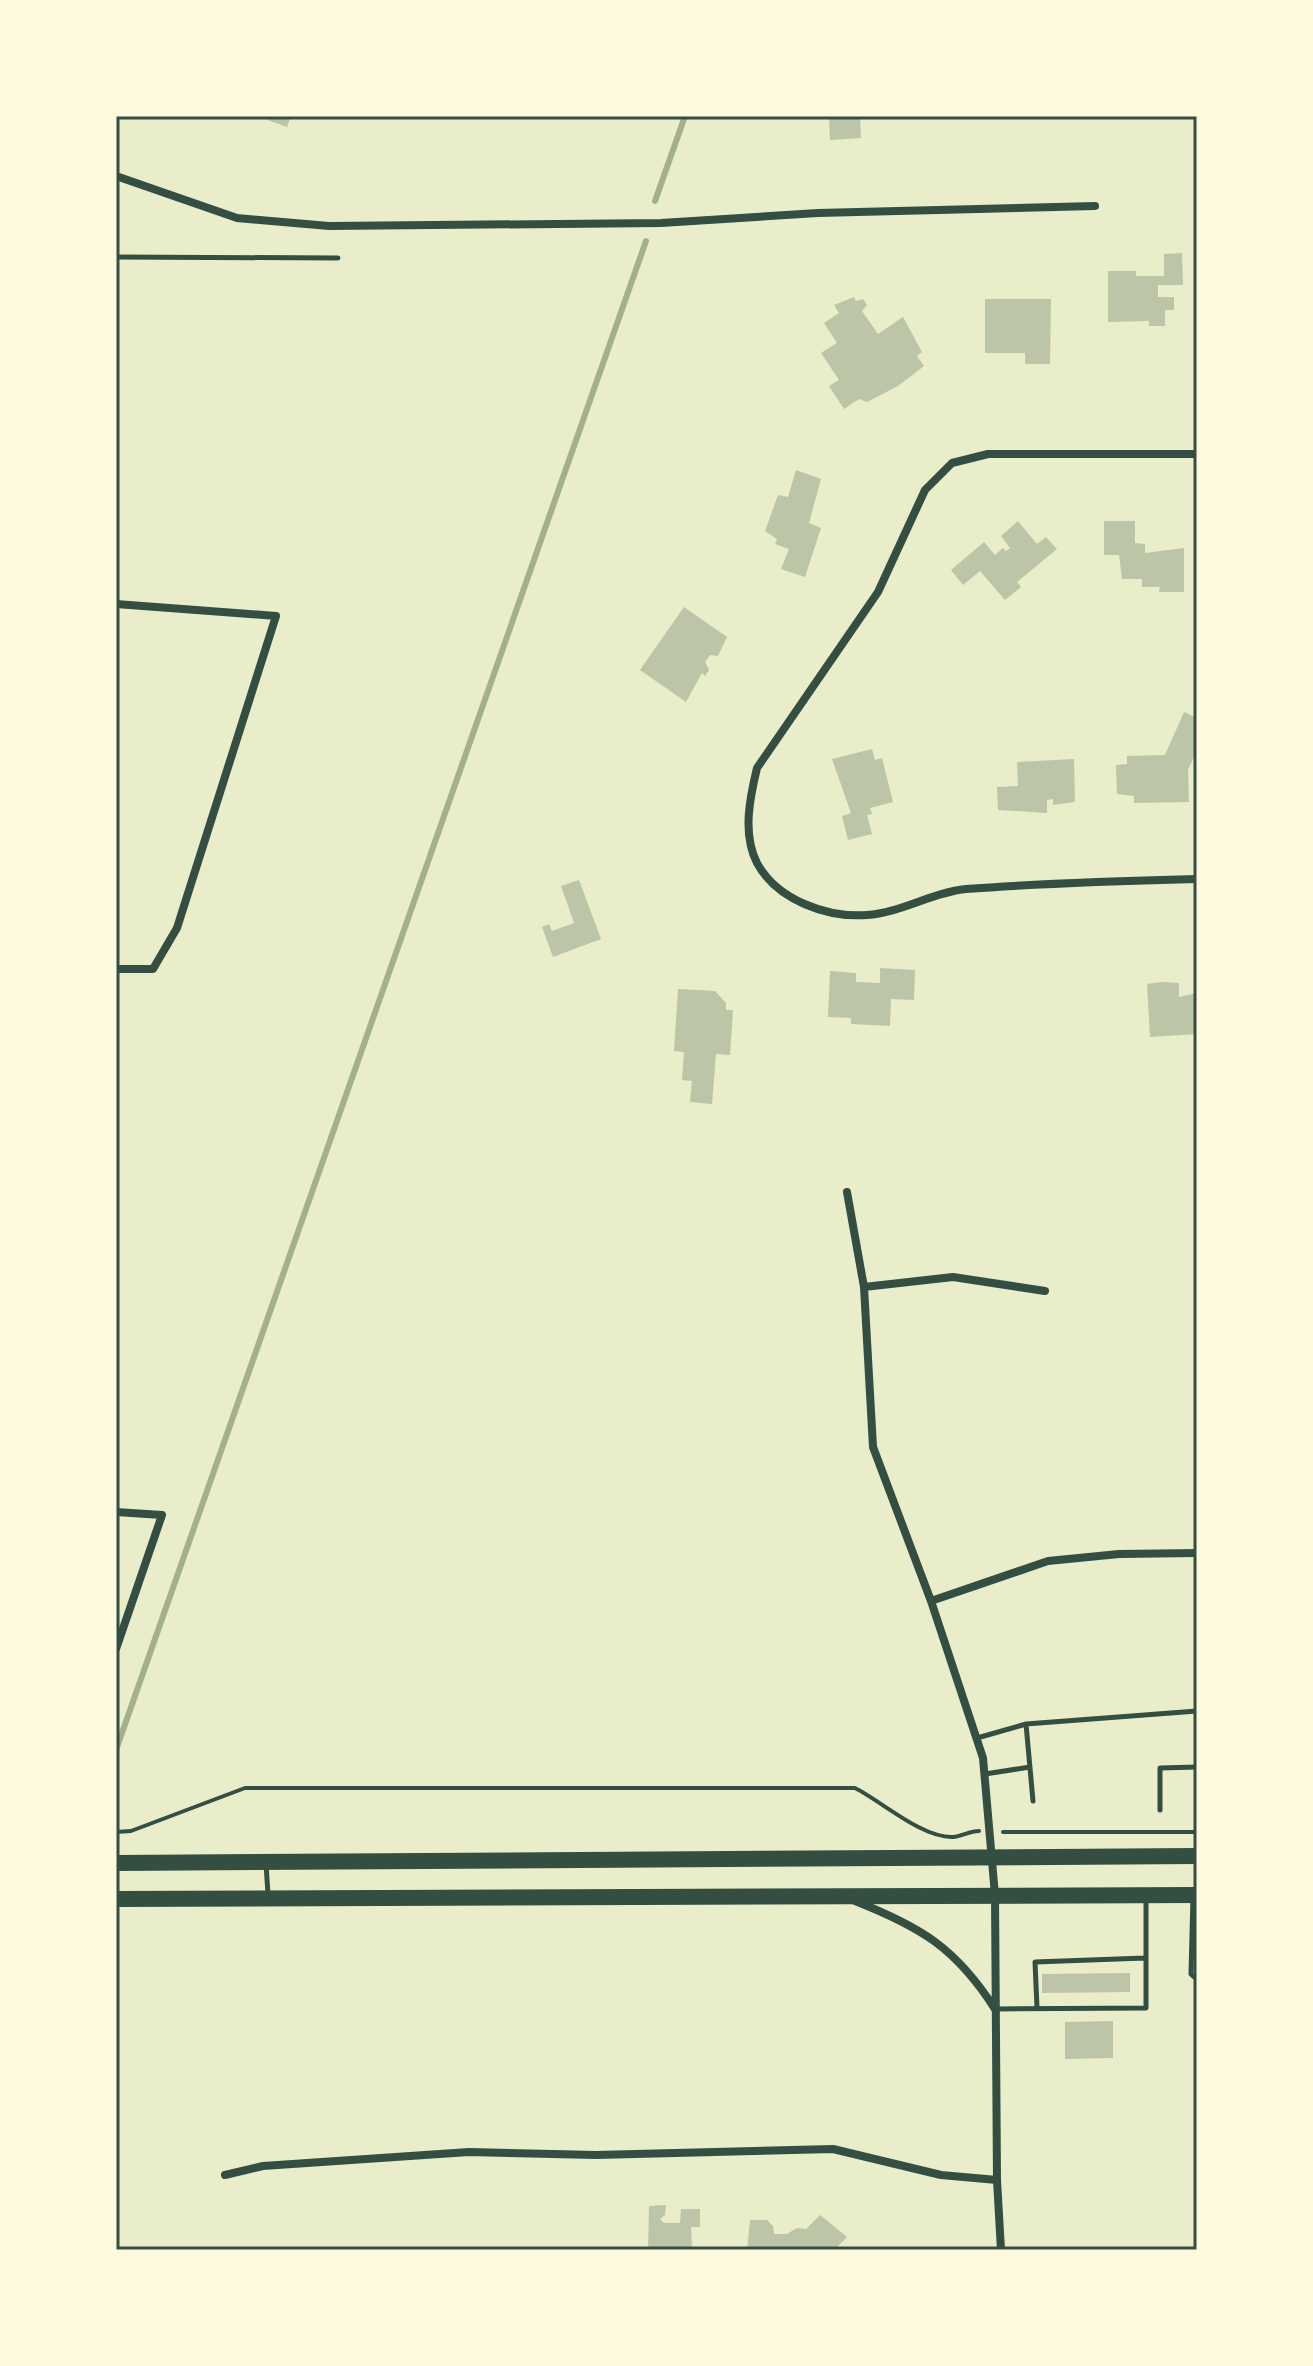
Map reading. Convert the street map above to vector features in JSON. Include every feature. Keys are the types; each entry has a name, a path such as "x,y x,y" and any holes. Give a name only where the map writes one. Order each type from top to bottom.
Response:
{"main road":[{"path":"116,1863 1197,1856"},
{"path":"116,1899 1195,1895"}],"street":[{"path":"116,176 237,218 329,226 661,223 818,213 1095,206"},
{"path":"1197,454 988,454 952,463 925,490 878,592 757,768 749,800 750,834 757,863 777,886 800,902 835,915 870,915 960,890 1197,879"},
{"path":"116,604 276,616 177,928 153,969 116,969"},
{"path":"847,1192 864,1287 873,1447 931,1601 985,1774 995,1895 997,2180 1001,2250"},
{"path":"864,1287 953,1277 1045,1291"},
{"path":"116,1512 162,1515 116,1649"},
{"path":"931,1601 1048,1561 1119,1554 1197,1553"},
{"path":"843,1896 924,1931 973,1974 995,2009"},
{"path":"225,2175 263,2166 469,2152 596,2155 833,2149 941,2175 997,2180"}],"lane":[{"path":"116,257 338,258"},
{"path":"975,1738 1026,1724 1197,1711"},
{"path":"1026,1724 1033,1801"},
{"path":"985,1774 1030,1767"},
{"path":"1160,1810 1160,1768 1197,1767"},
{"path":"265,1862 268,1899"},
{"path":"995,2009 1146,2008 1146,1895"},
{"path":"1195,1895 1191,1974 1197,1979"},
{"path":"1037,2008 1035,1962 1145,1958"}],"path":[{"path":"116,1832 131,1831 245,1788 855,1788 883,1807 943,1835 955,1837 970,1831 1197,1832"}],"building":[{"path":"256,116 291,116 287,127"},
{"path":"829,116 860,116 861,138 830,140"},
{"path":"1182,253 1183,285 1158,285 1158,297 1174,297 1174,310 1165,310 1165,326 1149,326 1149,321 1108,322 1108,271 1136,271 1136,276 1164,276 1164,254"},
{"path":"854,297 856,301 863,299 867,305 862,311 878,334 903,317 922,352 917,356 924,366 898,386 867,402 859,399 844,409 829,386 839,380 821,353 837,343 824,323 839,313 834,305"},
{"path":"985,299 1051,299 1050,364 1025,364 1025,353 985,353"},
{"path":"796,470 821,479 809,523 821,528 805,577 781,569 789,549 775,544 777,539 765,531 778,495 788,497"},
{"path":"1018,521 1037,544 1046,537 1057,549 1017,582 1021,587 1005,600 980,571 963,585 951,570 984,542 995,555 1003,548 1006,551 1010,548 1001,536"},
{"path":"1104,521 1135,521 1135,543 1145,544 1145,553 1184,548 1184,592 1159,592 1160,587 1142,587 1142,579 1122,579 1119,555 1104,555"},
{"path":"684,607 727,637 718,656 710,655 705,662 709,670 705,676 702,673 686,702 640,670"},
{"path":"1184,712 1197,718 1197,750 1188,770 1189,802 1134,803 1134,796 1117,794 1116,765 1127,764 1127,756 1165,755"},
{"path":"872,749 875,760 882,758 893,802 870,808 872,814 867,815 872,834 848,840 842,816 851,813 832,759"},
{"path":"1074,759 1075,802 1053,805 1053,799 1047,800 1047,813 998,810 997,787 1018,786 1017,762"},
{"path":"579,880 601,939 553,957 542,927 549,924 552,931 574,923 561,886"},
{"path":"880,968 915,970 914,1000 891,999 890,1026 851,1024 851,1018 828,1017 830,971 856,973 856,982 880,983"},
{"path":"1179,983 1179,997 1197,993 1197,1034 1150,1037 1147,984"},
{"path":"678,989 715,991 726,1003 726,1010 733,1010 730,1055 716,1054 712,1104 690,1102 692,1081 682,1080 684,1052 674,1051"},
{"path":"1130,1973 1130,1992 1042,1993 1042,1974"},
{"path":"1113,2021 1113,2058 1065,2059 1065,2022"},
{"path":"666,2205 665,2215 660,2219 664,2223 680,2223 681,2209 700,2209 700,2227 691,2227 692,2250 648,2250 649,2206"},
{"path":"820,2215 847,2237 834,2250 747,2250 750,2220 767,2220 773,2226 774,2234 787,2234 797,2228 806,2229"}],"waterway":[{"path":"655,201 685,116"},
{"path":"116,1750 646,241"}]}
